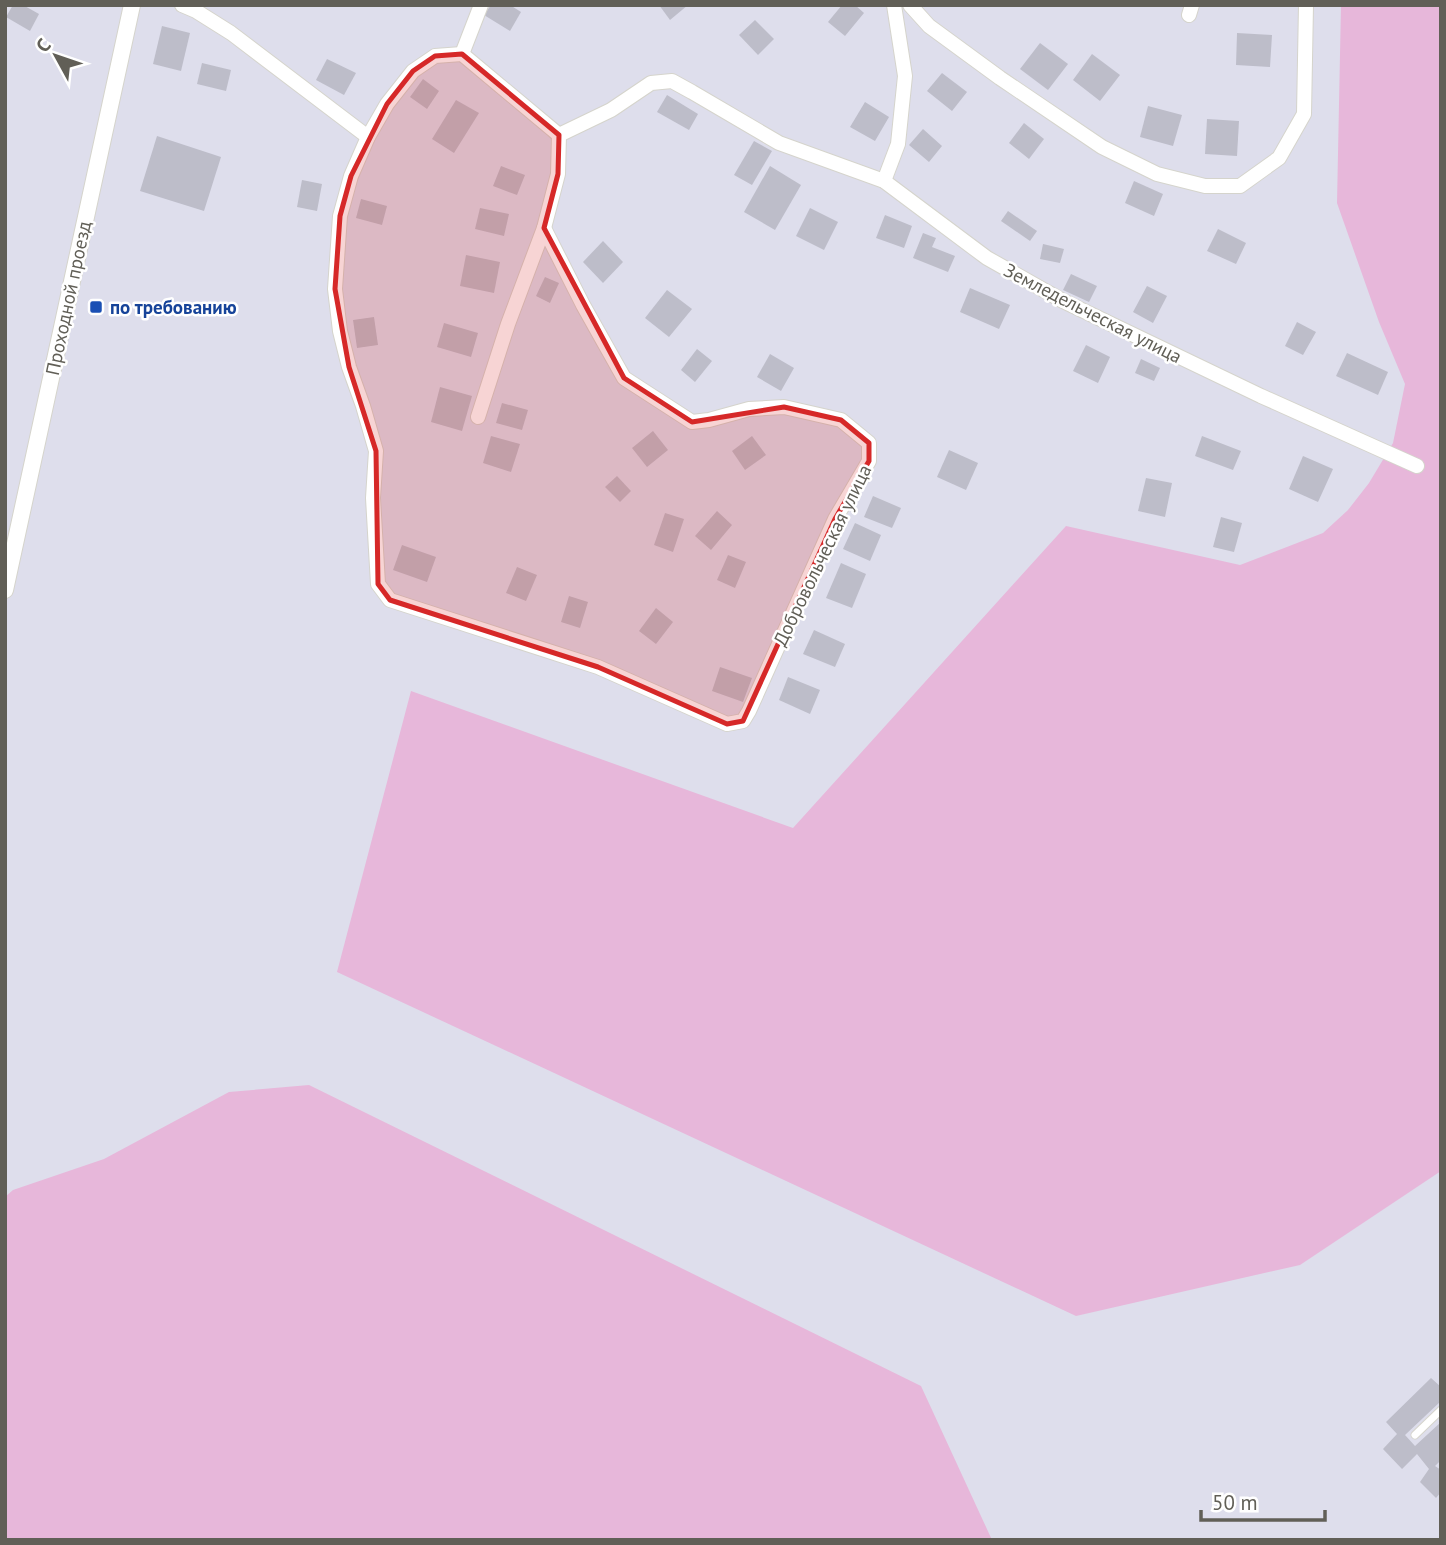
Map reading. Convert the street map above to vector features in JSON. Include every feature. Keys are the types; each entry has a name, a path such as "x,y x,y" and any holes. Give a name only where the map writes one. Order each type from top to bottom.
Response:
{"street":[{"name":"Проходной проезд","path":"5,590 132,5"},
{"path":"182,5 231,33 368,137 387,104 413,71 435,56 462,54 559,135 558,174 544,228 508,324 478,417"},
{"path":"462,54 481,5"},
{"path":"884,181 898,144 905,76 894,5"},
{"path":"910,5 939,34 1102,147 1157,174 1205,186 1240,186 1279,158 1304,114 1306,5"},
{"name":"Земледельческая улица","path":"559,135 611,110 651,83 672,81 779,143 884,181 987,258 1063,301 1248,390 1417,466"},
{"name":"Добровольческая улица","path":"368,137 351,176 340,216 335,289 346,355 376,451 373,498 378,584 390,600 598,667 727,724 743,722 835,519 869,461 869,443 841,420 784,407 749,408 709,420 692,422 624,378 544,228"}],"lane":[{"path":"1415,1435 1441,1410"}],"highlighted area":[{"path":"462,54 559,135 558,174 544,228 624,378 692,422 784,407 841,420 869,443 869,461 835,519 743,721 727,724 598,667 390,600 378,584 376,451 349,367 335,289 340,216 351,176 387,104 413,71 435,56"}],"shaded area":[{"path":"1341,5 1441,5 1441,1171 1300,1265 1076,1316 337,972 411,691 793,828 1066,526 1240,565 1323,533 1348,510 1369,483 1393,443 1405,384 1379,322 1337,203"},
{"path":"309,1085 921,1386 992,1540 5,1540 5,1197 13,1190 104,1159 229,1092"}],"building":[{"path":"13,5 23,5 39,14 30,31 6,17"},
{"path":"491,5 510,5 521,12 510,31 484,15"},
{"path":"659,5 688,5 670,20"},
{"path":"842,5 855,5 864,13 845,36 828,22"},
{"path":"755,20 774,39 758,55 739,35"},
{"path":"162,26 190,33 181,71 153,64"},
{"path":"1237,33 1272,35 1270,67 1236,65"},
{"path":"1040,43 1068,64 1048,90 1020,69"},
{"path":"1092,54 1120,75 1100,101 1073,80"},
{"path":"327,59 356,73 344,95 316,80"},
{"path":"202,63 231,70 226,91 197,84"},
{"path":"942,73 967,92 952,111 927,91"},
{"path":"423,79 439,91 427,109 410,97"},
{"path":"667,95 698,114 689,130 657,112"},
{"path":"456,100 479,113 454,153 432,139"},
{"path":"865,102 889,117 875,141 850,127"},
{"path":"1148,106 1182,115 1173,146 1140,137"},
{"path":"1207,119 1239,121 1237,156 1205,154"},
{"path":"1024,123 1044,139 1029,159 1009,143"},
{"path":"923,129 942,146 929,162 909,145"},
{"path":"157,136 221,157 204,211 140,191"},
{"path":"754,141 772,151 752,185 734,175"},
{"path":"501,166 525,175 517,195 493,186"},
{"path":"770,166 801,185 775,230 744,212"},
{"path":"302,180 322,184 317,211 297,207"},
{"path":"1134,181 1163,194 1154,216 1125,203"},
{"path":"361,199 387,206 382,225 356,218"},
{"path":"480,208 509,214 504,236 475,229"},
{"path":"810,208 838,222 824,250 796,236"},
{"path":"1008,211 1037,231 1030,241 1001,221"},
{"path":"885,215 912,226 904,248 876,238"},
{"path":"1218,229 1246,243 1236,264 1207,251"},
{"path":"923,233 936,238 932,247 955,256 948,272 913,258"},
{"path":"603,241 623,262 603,283 583,262"},
{"path":"1043,244 1064,249 1060,263 1040,259"},
{"path":"466,255 500,262 494,293 460,286"},
{"path":"1071,274 1097,286 1089,302 1063,290"},
{"path":"545,277 559,283 550,303 536,296"},
{"path":"1147,286 1167,296 1153,323 1133,312"},
{"path":"970,288 1010,305 999,329 960,312"},
{"path":"667,290 692,309 669,337 645,318"},
{"path":"374,317 378,345 357,348 353,320"},
{"path":"1297,322 1316,332 1303,355 1285,346"},
{"path":"444,323 478,333 471,357 437,347"},
{"path":"1086,345 1110,357 1098,383 1073,371"},
{"path":"697,349 712,361 695,382 681,370"},
{"path":"1347,353 1388,372 1378,395 1336,376"},
{"path":"770,354 794,368 781,391 757,377"},
{"path":"1141,359 1160,368 1154,381 1135,373"},
{"path":"440,387 472,396 462,431 431,422"},
{"path":"502,403 528,410 522,430 496,423"},
{"path":"653,431 668,450 647,467 632,448"},
{"path":"491,436 520,444 511,472 483,463"},
{"path":"752,436 766,455 745,470 732,451"},
{"path":"1202,436 1241,451 1233,470 1195,456"},
{"path":"949,450 978,463 966,490 937,477"},
{"path":"1303,456 1333,469 1318,502 1289,489"},
{"path":"617,476 631,491 620,502 605,487"},
{"path":"1146,478 1172,483 1165,517 1138,511"},
{"path":"873,496 901,508 892,528 864,517"},
{"path":"717,511 732,525 711,550 695,536"},
{"path":"665,513 684,519 673,552 654,545"},
{"path":"1221,517 1242,523 1234,552 1213,547"},
{"path":"855,523 881,535 870,561 843,549"},
{"path":"402,545 436,557 427,582 393,570"},
{"path":"728,555 746,562 735,588 717,580"},
{"path":"841,563 866,574 852,608 826,598"},
{"path":"517,567 537,575 526,601 506,593"},
{"path":"569,596 588,602 580,628 561,622"},
{"path":"656,608 673,622 656,644 639,631"},
{"path":"814,630 845,644 835,667 803,654"},
{"path":"720,667 752,678 743,702 712,691"},
{"path":"788,677 820,690 810,714 779,700"},
{"path":"1431,1378 1441,1387 1441,1401 1405,1435 1415,1446 1441,1422 1441,1460 1435,1466 1441,1470 1441,1492 1436,1498 1420,1482 1429,1469 1417,1454 1402,1469 1383,1449 1397,1434 1386,1422"}],"place":[{"name":"по требованию","path":"96,307"}]}
